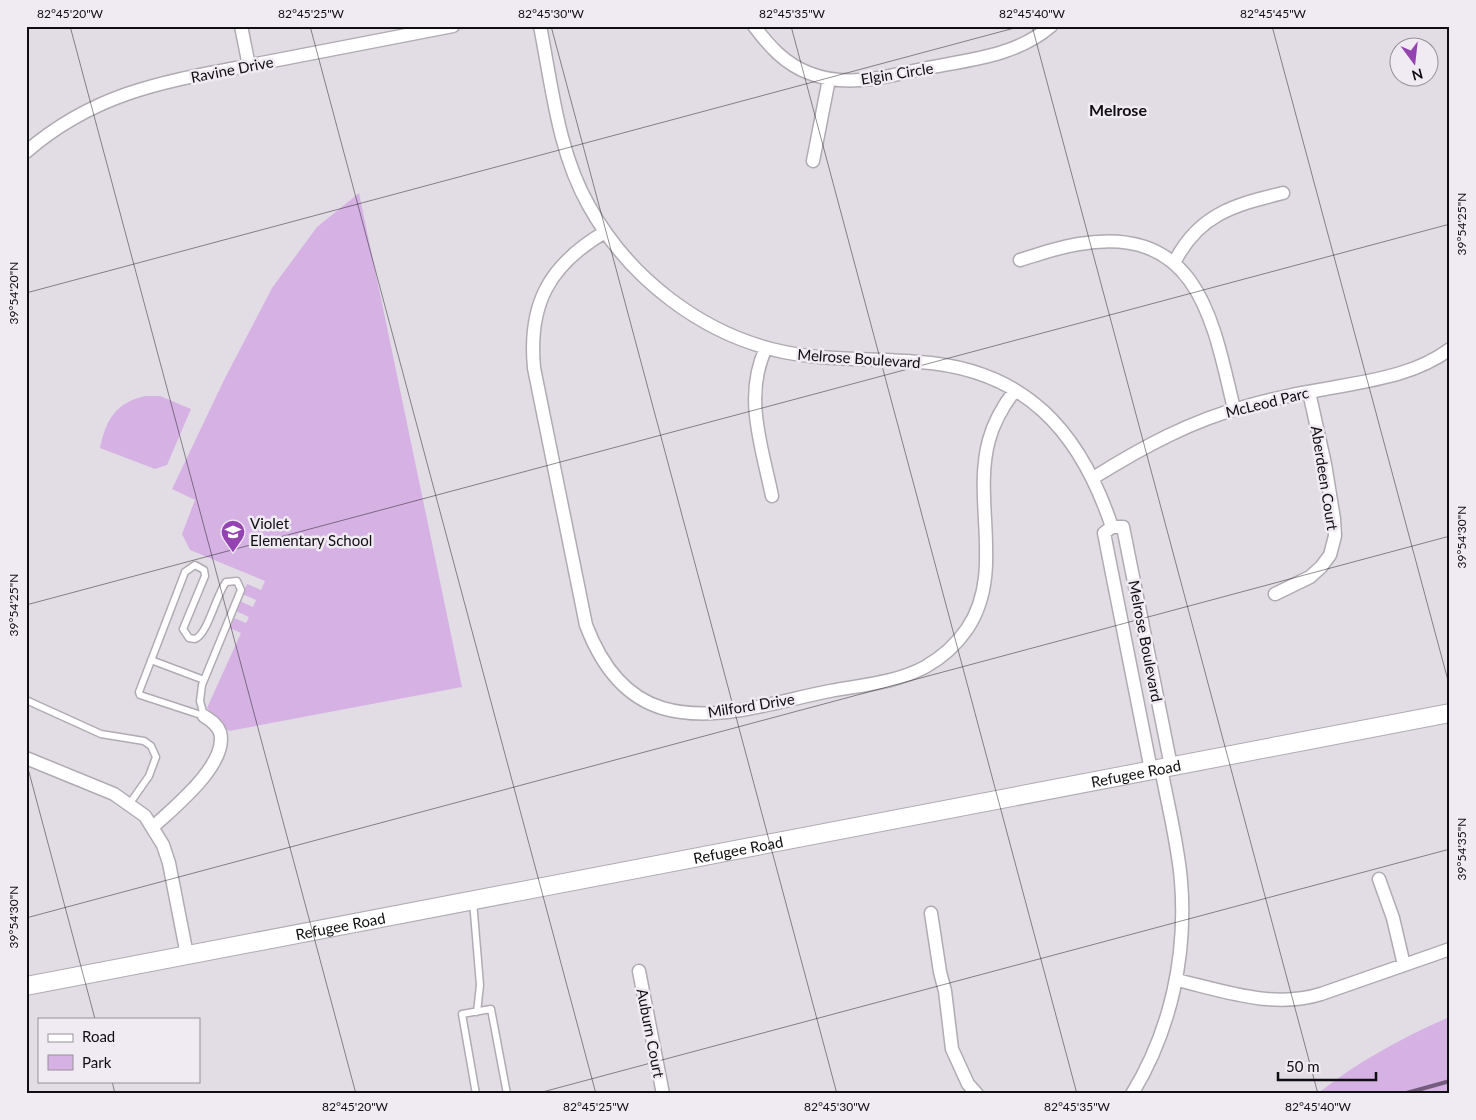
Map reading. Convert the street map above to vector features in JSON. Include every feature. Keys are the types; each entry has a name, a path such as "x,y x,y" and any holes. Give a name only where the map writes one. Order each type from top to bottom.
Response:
{"main road":[{"name":"Refugee Road","path":"26,986 1450,713"}],"street":[{"path":"241,26 249,66"},
{"name":"Ravine Drive","path":"26,152 51,132 83,112 118,96 156,84 453,26"},
{"name":"Melrose Boulevard","path":"540,26 566,152 581,190 605,232 634,268 671,300 729,333 766,348 813,356 945,365 977,373 1015,390 1058,424 1081,456 1093,478 1112,527"},
{"name":"Elgin Circle","path":"754,26 777,53 792,65 809,73 829,79 871,80 977,60 1013,48 1030,40 1051,26"},
{"path":"814,161 829,79"},
{"path":"1174,263 1183,245 1193,232 1208,219 1231,207 1283,193"},
{"name":"Milford Drive","path":"605,232 582,246 562,266 542,297 532,332 534,368 572,554 581,610 588,632 594,646 614,677 628,690 662,708 681,712 719,712 870,685 925,667 955,644 976,612 982,593 986,556 985,460 994,423 1015,390"},
{"path":"1020,260 1080,244 1115,241 1149,248 1174,263 1193,283 1209,316 1234,409"},
{"path":"766,348 756,372 754,400 772,496"},
{"name":"McLeod Parc","path":"1093,478 1124,458 1192,424 1234,409 1394,376 1429,362 1450,349"},
{"name":"Aberdeen Court","path":"1275,594 1310,577 1321,567 1330,554 1335,536 1325,464 1309,392"},
{"name":"Melrose Boulevard","path":"1112,527 1123,527 1161,768 1104,532 1112,527"},
{"path":"153,827 195,786 218,752 220,732 215,724 204,716"},
{"path":"26,758 114,794 145,816 163,845 174,878 187,955"},
{"path":"1132,1094 1159,1040 1177,980 1181,956 1182,884 1161,768"},
{"path":"1380,879 1393,918 1404,964"},
{"path":"931,913 940,972 945,991 952,1049 968,1084 976,1094"},
{"path":"1177,980 1250,997 1294,1000 1321,994 1450,949"},
{"name":"Auburn Court","path":"639,971 662,1094"}],"lane":[{"path":"199,566 204,570 205,576 183,629 189,638 195,639 202,634 221,589 226,582 237,581 241,590 204,680 200,701 204,716 140,695 139,692 185,572 189,567 199,566"},
{"path":"151,660 204,680"},
{"path":"26,700 101,734 144,741 151,746 156,757 149,776 130,804"},
{"path":"472,900 480,985 477,1012"},
{"path":"476,1094 462,1014 491,1010 507,1094"}],"green space":[{"path":"359,193 462,687 229,731 207,708 241,633 230,628 234,618 246,623 249,617 236,611 240,601 253,607 256,600 242,594 247,584 261,590 265,581 190,550 182,534 195,500 172,489 225,378 272,288 317,227"},
{"path":"145,396 160,396 191,409 167,465 155,469 100,448 105,429 119,408 126,403"},
{"path":"1450,1015 1450,1094 1317,1094 1379,1052"}],"waterway":[{"path":"1403,1094 1450,1081"}],"place":[{"name":"Violet Elementary School","path":"233,553"}],"district":[{"name":"Melrose","path":"1118,109"}]}
